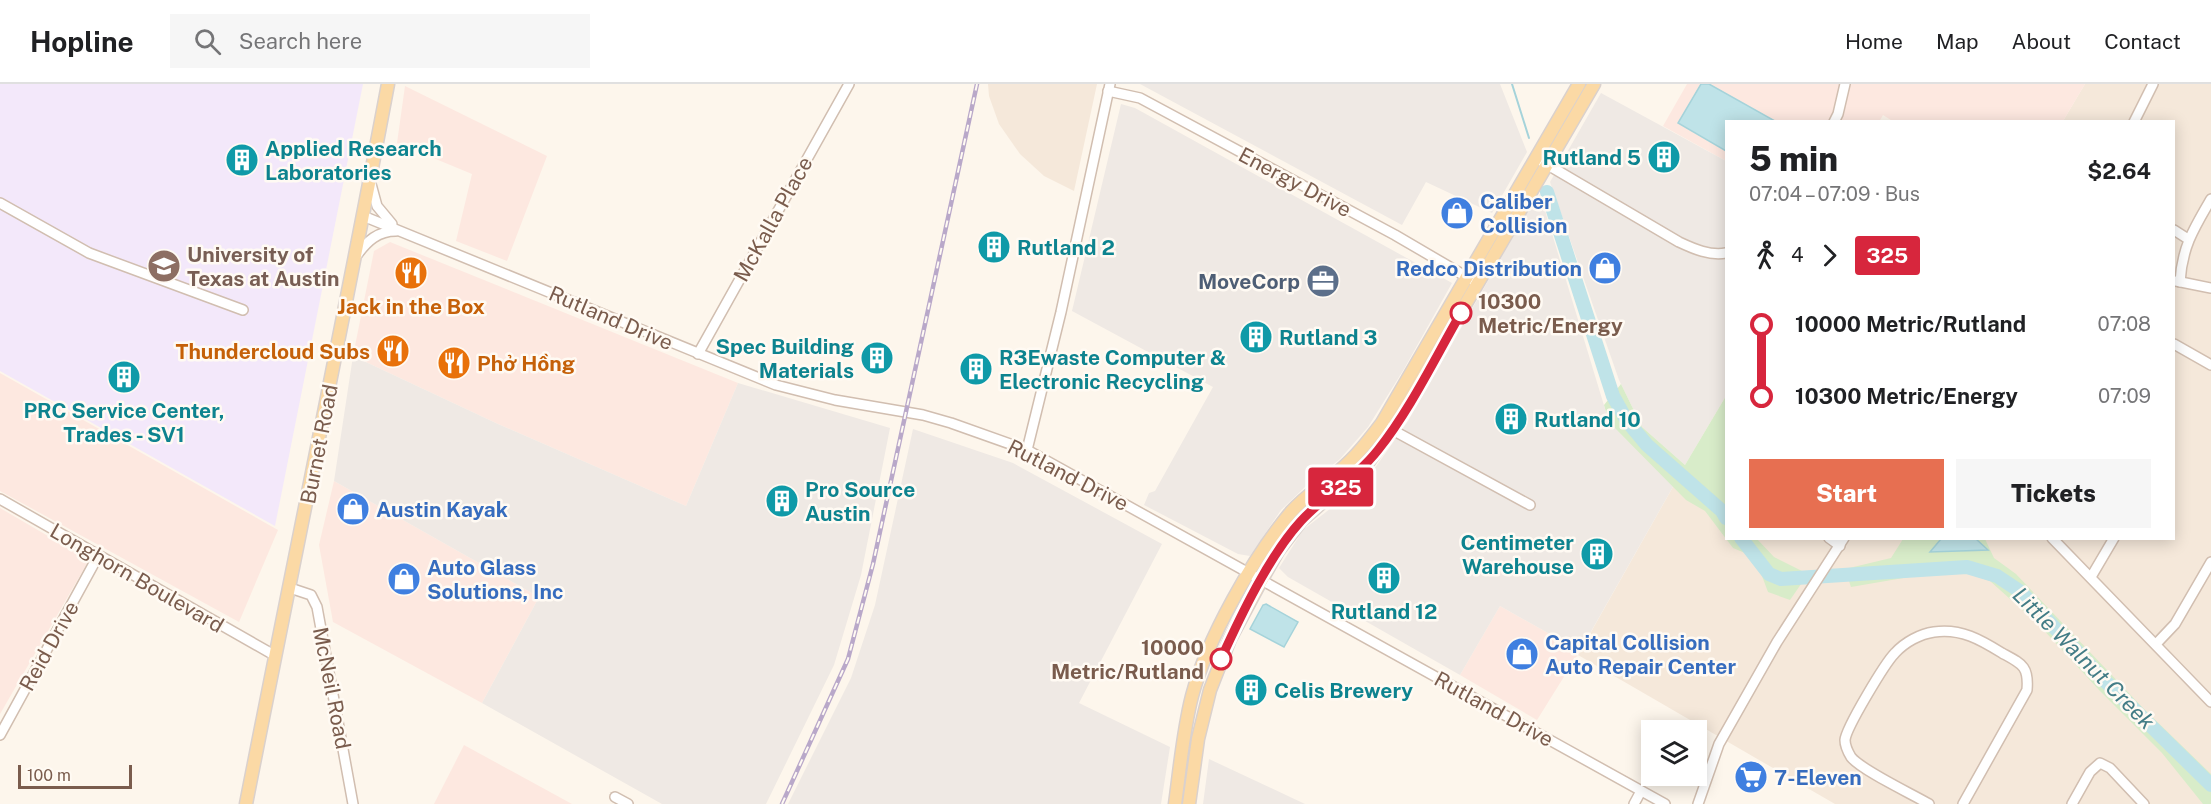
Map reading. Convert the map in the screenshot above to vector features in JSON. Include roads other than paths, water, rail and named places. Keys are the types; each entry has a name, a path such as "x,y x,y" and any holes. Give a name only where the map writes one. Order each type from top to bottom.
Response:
{"main road":[{"name":"Burnet Road","path":"246,804 388,84"},
{"path":"1542,161 1579,84"},
{"path":"1190,804 1198,739 1208,696 1219,664 1278,550 1300,521 1371,458 1542,161 1594,84"},
{"path":"1174,804 1192,697 1206,655 1224,618 1249,574 1292,512 1387,427"},
{"path":"1361,449 1371,458"},
{"path":"1184,737 1198,739"}],"street":[{"name":"McKalla Place","path":"699,354 849,84"},
{"path":"1835,120 1839,114 1845,84"},
{"path":"2135,120 2153,84"},
{"path":"1026,450 1060,312 1109,87"},
{"name":"Energy Drive","path":"1109,87 1140,98 1391,233 1472,280"},
{"path":"1542,161 1679,242 1699,251 1725,253"},
{"path":"370,181 381,213 401,231"},
{"path":"2211,199 2188,239 2177,281 2211,288"},
{"path":"0,202 89,253 243,310"},
{"name":"Rutland Drive","path":"363,216 699,354 793,390 923,415 1026,450 1665,804"},
{"path":"355,257 374,237 386,231 401,231"},
{"path":"2175,231 2188,239"},
{"path":"2175,345 2211,365"},
{"path":"1387,427 1530,505"},
{"name":"Longhorn Boulevard","path":"0,499 274,655"},
{"path":"2054,540 2211,702"},
{"path":"2091,578 2113,540"},
{"path":"1698,804 1719,744 1777,642 1842,542"},
{"name":"Reid Drive","path":"0,735 99,556"},
{"path":"2156,644 2175,624 2211,562"},
{"name":"McNeil Road","path":"290,588 311,595 317,607 353,804"},
{"path":"1929,804 1857,763 1846,749 1845,741 1848,731 1893,654 1920,636 1946,631 1961,632 1976,638 2021,664 2028,676 2027,690 1963,804"},
{"path":"2072,804 2090,772 2100,762 2110,768 2144,804"},
{"path":"1634,804 1641,791"},
{"path":"615,797 628,804"}],"water":[{"path":"1701,84 1709,84 1773,120 1725,120 1725,150 1678,123"},
{"path":"1940,540 1977,540 1988,550 1930,552"},
{"path":"1266,604 1298,622 1284,647 1250,629 1263,605"}],"waterway":[{"name":"Little Walnut Creek","path":"1512,84 1529,138"},
{"name":"Little Walnut Creek","path":"1547,192 1613,396 1627,421 1647,445 1722,511 1725,516"},
{"name":"Little Walnut Creek","path":"1743,540 1769,574 1781,579 1967,567 1997,576 2021,592 2102,678 2211,785"}],"railway":[{"path":"782,804 848,659 873,564 977,84"}],"place":[{"name":"Rutland 5","path":"1664,157"},
{"name":"Applied Research Laboratories","path":"242,160"},
{"name":"Caliber Collision","path":"1457,213"},
{"name":"Rutland 2","path":"994,247"},
{"name":"University of Texas at Austin","path":"164,266"},
{"name":"Redco Distribution","path":"1605,268"},
{"name":"Jack in the Box","path":"411,273"},
{"name":"MoveCorp","path":"1323,281"},
{"name":"10300 Metric/Energy","path":"1461,313"},
{"name":"Rutland 3","path":"1256,337"},
{"name":"Thundercloud Subs","path":"393,351"},
{"name":"Spec Building Materials","path":"877,358"},
{"name":"Phở Hồng","path":"454,363"},
{"name":"R3Ewaste Computer & Electronic Recycling","path":"976,369"},
{"name":"PRC Service Center, Trades - SV1","path":"124,377"},
{"name":"Rutland 10","path":"1511,419"},
{"name":"Pro Source Austin","path":"782,501"},
{"name":"Austin Kayak","path":"353,509"},
{"name":"Centimeter Warehouse","path":"1597,554"},
{"name":"Rutland 12","path":"1384,578"},
{"name":"Auto Glass Solutions, Inc","path":"404,579"},
{"name":"Capital Collision Auto Repair Center","path":"1522,654"},
{"name":"10000 Metric/Rutland","path":"1221,659"},
{"name":"Celis Brewery","path":"1251,690"},
{"name":"7-Eleven","path":"1751,777"}]}
